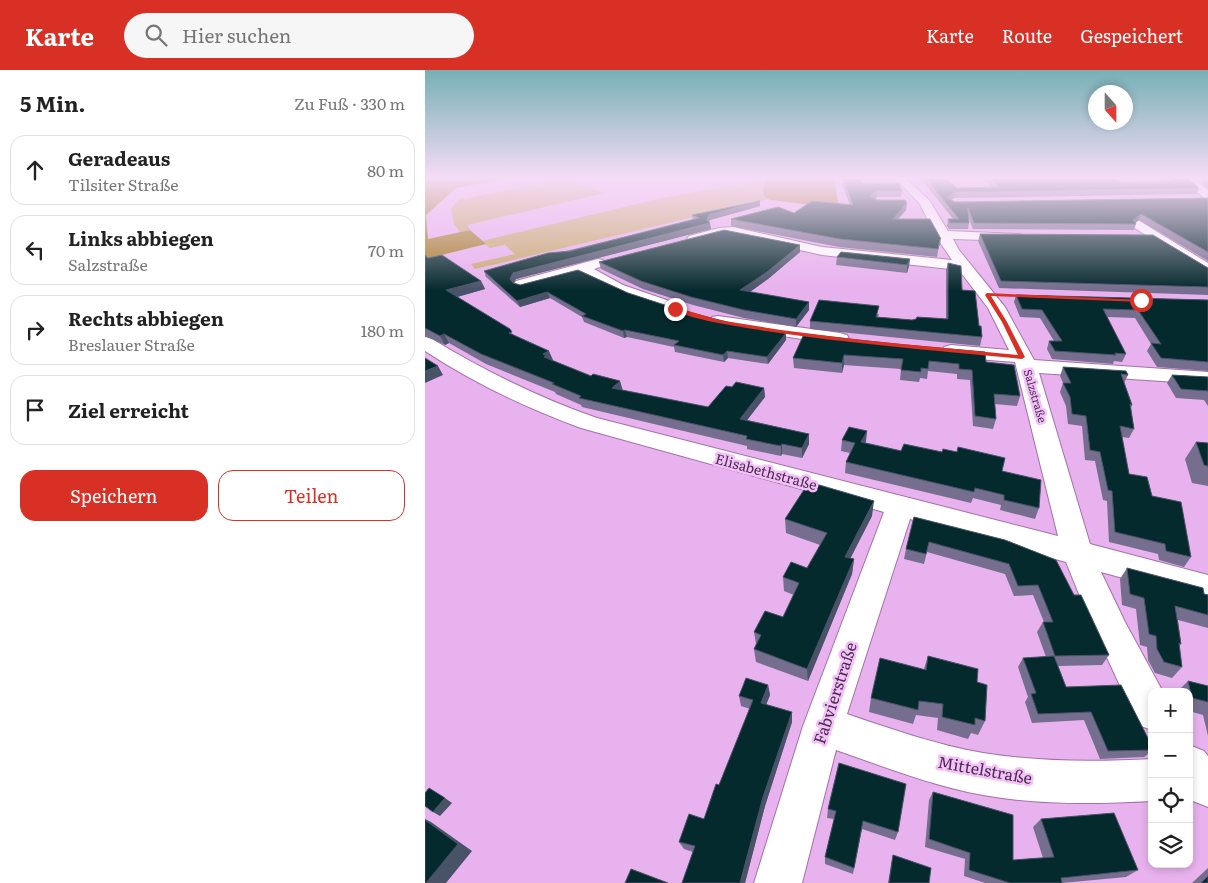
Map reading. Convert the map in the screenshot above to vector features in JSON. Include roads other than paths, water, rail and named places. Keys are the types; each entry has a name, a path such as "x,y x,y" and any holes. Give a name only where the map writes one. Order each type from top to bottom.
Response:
{"street":[{"name":"Salzstraße","path":"932,215 964,266 1001,315 1025,361 1078,554 1110,629 1148,703"},
{"path":"1119,215 1208,270"},
{"path":"719,232 713,228 714,226 736,220"},
{"path":"678,243 719,232 733,231 822,251 964,266"},
{"path":"942,234 1030,237"},
{"path":"1127,236 1153,236"},
{"path":"522,284 616,259"},
{"path":"581,268 617,288 694,315 743,326 861,342"},
{"path":"987,295 1007,296"},
{"name":"Elisabethstraße","path":"425,343 486,379 558,413 637,438 1208,588"},
{"path":"934,349 1025,361 1208,378"},
{"name":"Fabvierstraße","path":"779,883 823,726 900,506"},
{"name":"Mittelstraße","path":"823,726 951,766 1005,777 1062,782 1148,780"}]}
